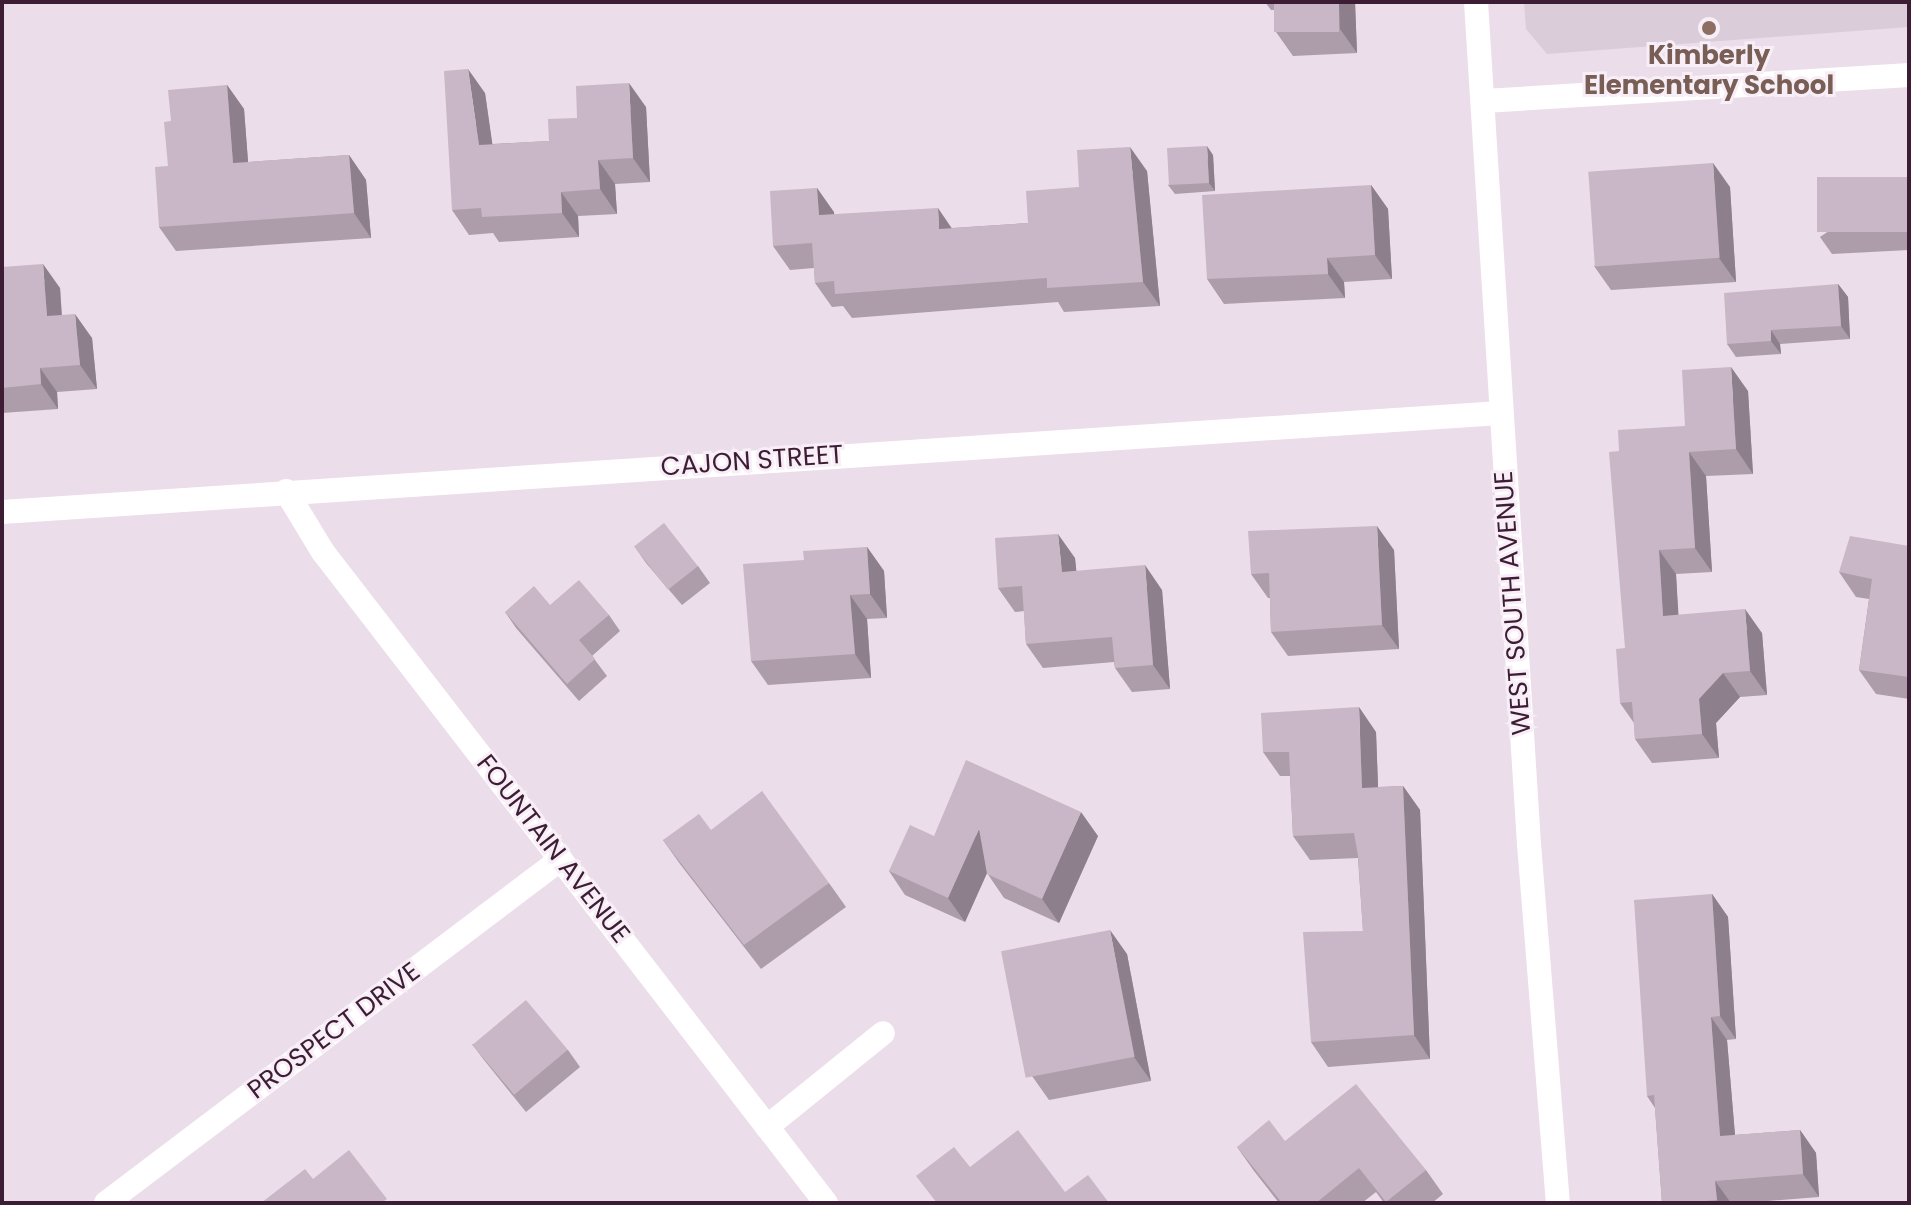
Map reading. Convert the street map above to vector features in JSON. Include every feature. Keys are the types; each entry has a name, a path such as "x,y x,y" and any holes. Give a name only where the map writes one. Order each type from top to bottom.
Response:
{"street":[{"name":"WEST SOUTH AVENUE","path":"1476,2 1501,413 1558,1203"},
{"path":"1484,101 1909,75"},
{"name":"CAJON STREET","path":"2,512 1501,413"},
{"name":"FOUNTAIN AVENUE","path":"286,491 323,552 826,1203"},
{"name":"PROSPECT DRIVE","path":"106,1203 561,859"},
{"path":"767,1127 883,1033"}],"shaded area":[{"name":"Kimberly Elementary School","path":"1524,2 1909,2 1909,27 1547,54 1526,29"}],"building":[{"path":"1274,2 1339,2 1339,32 1274,32"},
{"path":"468,69 479,145 549,141 548,119 577,118 576,86 629,83 633,158 598,160 600,189 561,192 562,213 482,217 481,208 452,210 444,71"},
{"path":"227,85 233,163 349,155 354,213 159,227 155,167 168,166 164,122 171,121 168,90"},
{"path":"1207,146 1209,183 1169,185 1167,148"},
{"path":"1130,147 1143,282 1047,288 1047,278 835,294 834,281 815,283 812,243 773,246 770,191 817,188 819,215 938,208 939,229 1028,223 1026,191 1079,187 1077,150"},
{"path":"1713,163 1720,258 1595,266 1588,172"},
{"path":"1817,177 1909,177 1909,232 1817,232"},
{"path":"1371,185 1375,255 1327,258 1328,274 1207,279 1202,195"},
{"path":"43,264 47,316 75,314 80,365 40,368 41,384 2,388 2,267"},
{"path":"1838,284 1841,326 1771,330 1771,341 1727,344 1724,293"},
{"path":"1731,367 1736,449 1689,452 1695,548 1659,550 1663,616 1745,609 1750,671 1723,673 1699,699 1702,734 1635,739 1632,702 1620,703 1616,649 1625,648 1609,452 1619,451 1618,430 1685,426 1682,370"},
{"path":"664,523 698,566 668,590 634,546"},
{"path":"1377,526 1382,625 1271,632 1269,573 1251,574 1248,531"},
{"path":"1058,534 1062,572 1145,565 1153,665 1115,668 1112,637 1026,644 1022,586 998,588 995,538"},
{"path":"1850,536 1909,546 1909,677 1859,670 1872,579 1839,572"},
{"path":"867,547 870,594 850,595 855,654 751,661 743,564 804,560 803,551"},
{"path":"579,580 609,615 579,640 595,659 567,684 505,612 534,586 550,605"},
{"path":"1359,707 1362,788 1403,786 1414,1035 1311,1042 1303,932 1363,931 1358,856 1354,833 1293,836 1289,752 1263,752 1261,713"},
{"path":"966,760 1081,812 1042,899 987,874 979,829 948,898 889,871 910,825 934,836"},
{"path":"762,791 829,883 744,945 663,840 699,814 711,830"},
{"path":"1712,894 1720,1016 1711,1017 1720,1136 1800,1130 1803,1174 1715,1181 1717,1200 1662,1203 1654,1095 1647,1096 1634,900"},
{"path":"1110,930 1135,1057 1026,1078 1001,951"},
{"path":"526,1000 568,1050 514,1095 472,1045"},
{"path":"1356,1084 1426,1170 1386,1202 1359,1168 1316,1203 1282,1203 1237,1147 1269,1120 1285,1141"},
{"path":"1018,1130 1065,1192 1088,1175 1109,1203 937,1203 916,1176 954,1147 970,1167"},
{"path":"349,1150 387,1199 381,1203 261,1203 305,1169 313,1179"}],"place":[{"name":"Kimberly Elementary School","path":"1709,28"}]}
